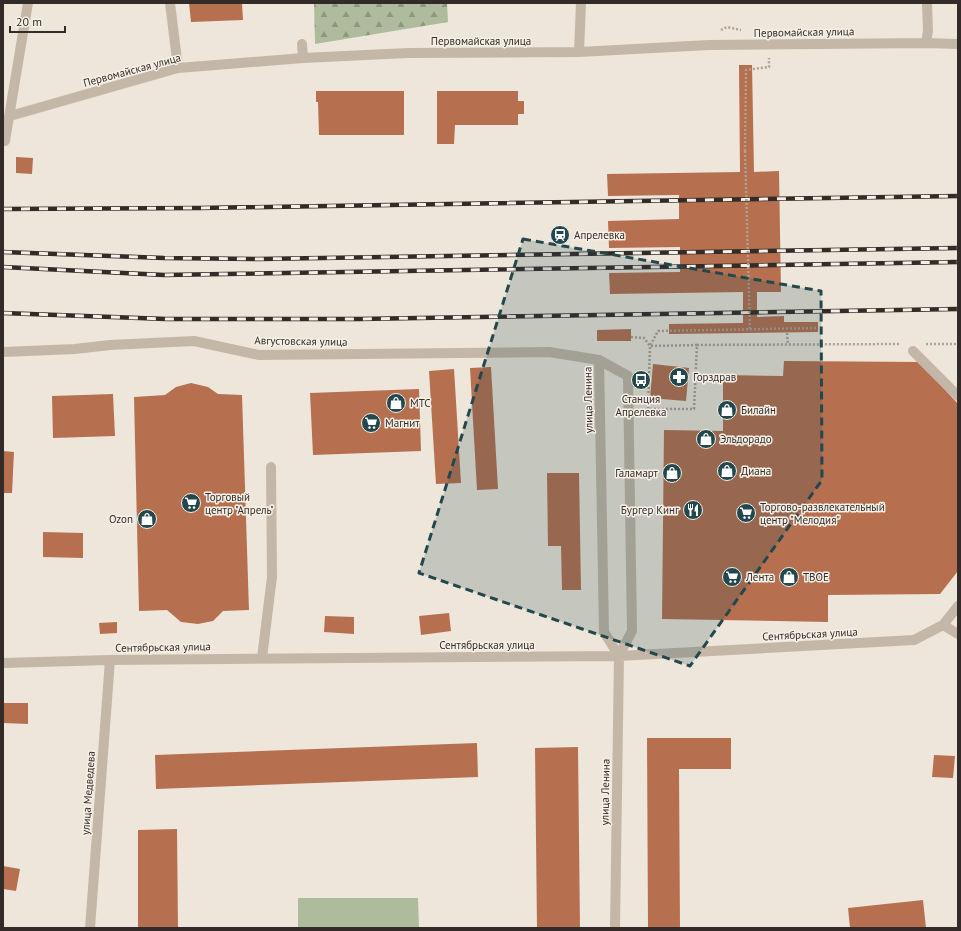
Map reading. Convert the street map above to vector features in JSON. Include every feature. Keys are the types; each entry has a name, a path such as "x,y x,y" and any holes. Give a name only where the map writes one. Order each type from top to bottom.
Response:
{"street":[{"path":"5,141 28,3"},
{"path":"170,3 178,68"},
{"path":"579,52 582,3"},
{"path":"926,43 928,31 927,3"},
{"path":"302,44 303,58"},
{"name":"Первомайская улица","path":"10,116 178,68 303,58 408,53 579,52 709,45 958,44"},
{"name":"Августовская улица","path":"3,352 194,341 259,355 550,352 599,360"},
{"path":"913,351 958,396"},
{"name":"улица Ленина","path":"615,928 619,656 632,630 628,376 599,360 604,632 619,656"},
{"path":"262,658 272,577 271,467"},
{"name":"Сентябрьская улица","path":"3,663 262,658 619,656 914,640 944,625 958,606"},
{"path":"944,625 958,634"},
{"name":"улица Медведева","path":"90,928 110,660"}],"path":[{"path":"750,330 745,151 746,70 769,67 769,56"},
{"path":"696,345 694,409 648,409 650,346 658,331 818,328"},
{"path":"787,333 788,345"},
{"path":"631,337 644,338 650,346"},
{"path":"650,346 902,344"},
{"path":"924,344 958,344"}],"highlighted area":[{"path":"523,239 821,291 822,480 690,666 419,573"}],"green space":[{"path":"314,3 447,3 448,22 315,44"},
{"path":"298,898 418,898 419,928 298,928"}],"building":[{"path":"189,3 242,3 243,20 191,22"},
{"path":"739,65 752,65 754,172 779,171 781,292 757,292 757,317 784,316 784,322 818,322 818,332 669,334 669,324 743,323 743,292 610,294 609,273 680,272 680,247 609,248 608,221 679,219 679,195 608,196 607,174 740,172"},
{"path":"316,91 404,91 404,135 319,135 318,102 316,102"},
{"path":"437,91 518,91 518,101 524,101 524,114 518,114 518,125 455,125 454,144 437,144"},
{"path":"16,157 33,158 32,174 16,173"},
{"path":"631,329 631,341 597,341 597,330"},
{"path":"784,361 920,362 958,404 958,571 940,594 828,595 828,622 662,619 664,430 723,431 723,375 783,376"},
{"path":"653,364 689,368 686,401 650,398"},
{"path":"491,367 498,489 477,490 470,368"},
{"path":"454,369 461,483 436,484 429,371"},
{"name":"Торговый центр \"Апрель\"","path":"191,383 208,387 218,394 242,395 249,610 223,611 213,621 198,624 181,622 167,610 139,611 134,397 165,395 176,387"},
{"path":"419,389 421,451 313,455 310,393"},
{"path":"113,394 115,436 53,438 52,396"},
{"path":"3,451 14,452 12,493 3,493"},
{"path":"547,473 579,473 581,590 562,590 561,546 548,546"},
{"path":"43,532 83,533 83,558 43,557"},
{"path":"449,613 451,631 421,635 419,616"},
{"path":"325,616 354,617 354,634 324,632"},
{"path":"117,622 117,633 100,634 99,623"},
{"path":"3,703 28,703 28,724 3,723"},
{"path":"647,738 731,738 731,769 679,769 680,928 648,928"},
{"path":"477,743 478,777 156,789 155,755"},
{"path":"578,747 580,928 537,928 535,748"},
{"path":"934,755 955,756 953,778 932,777"},
{"path":"177,829 178,928 138,928 138,830"},
{"path":"3,866 20,869 16,891 3,889"},
{"path":"923,900 926,928 850,928 848,908"}],"railway":[{"path":"3,209 200,208 958,196"},
{"path":"3,252 164,258 259,259 958,248"},
{"path":"3,267 164,275 958,262"},
{"path":"3,313 166,319 359,319 958,309"}],"place":[{"name":"Апрелевка","path":"560,235"},
{"name":"Горздрав","path":"679,377"},
{"name":"Станция Апрелевка","path":"641,380"},
{"name":"МТС","path":"396,403"},
{"name":"Билайн","path":"727,410"},
{"name":"Магнит","path":"371,423"},
{"name":"Эльдорадо","path":"706,439"},
{"name":"Диана","path":"727,471"},
{"name":"Галамарт","path":"672,473"},
{"name":"Торговый центр \"Апрель\"","path":"191,503"},
{"name":"Бургер Кинг","path":"693,510"},
{"name":"Торгово-развлекательный центр \"Мелодия\"","path":"746,513"},
{"name":"Ozon","path":"147,519"},
{"name":"Лента","path":"732,577"},
{"name":"ТВОЕ","path":"789,577"}]}
